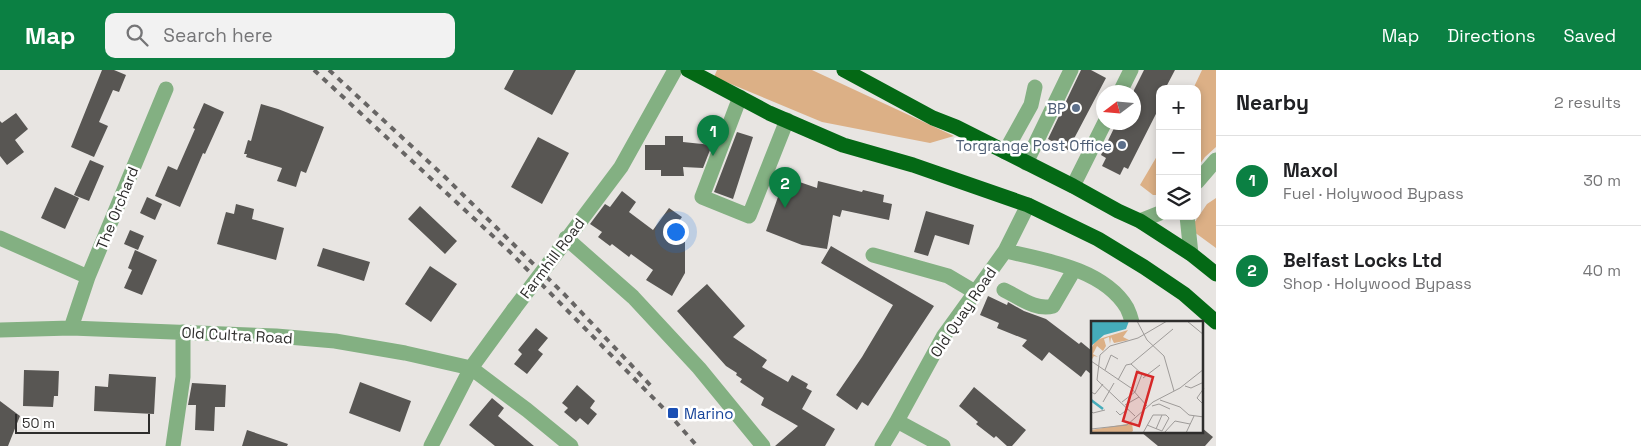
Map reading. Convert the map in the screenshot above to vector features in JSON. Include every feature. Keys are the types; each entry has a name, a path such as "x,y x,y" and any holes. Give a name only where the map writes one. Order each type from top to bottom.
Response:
{"highway":[{"path":"844,70 932,118 956,127 1140,221 1191,254 1216,274"},
{"path":"697,72 740,97 843,145 913,165 1028,205 1098,239 1144,267 1184,294 1216,322"}],"street":[{"name":"Farmhill Road","path":"431,446 471,368 566,238 621,167 675,70"},
{"path":"1026,163 1071,70"},
{"path":"1124,85 1131,70"},
{"path":"1005,152 1031,105 1034,87"},
{"name":"The Orchard","path":"71,328 88,277 166,89"},
{"path":"740,97 702,197 749,216 787,120"},
{"path":"1073,186 1101,130"},
{"path":"1201,177 1216,160"},
{"name":"Old Quay Road","path":"882,446 942,337 1004,252 1028,205"},
{"path":"1140,221 1156,215"},
{"path":"1187,220 1191,254"},
{"path":"0,238 88,277"},
{"path":"566,238 633,297 699,368 764,446"},
{"path":"1004,252 1061,264 1094,278 1115,294 1127,308 1132,321"},
{"path":"873,255 948,276 975,292"},
{"path":"1004,290 1038,306 1047,308 1053,306 1074,270"},
{"name":"Old Cultra Road","path":"0,330 71,328 276,336 335,341 405,352 471,368"},
{"path":"173,446 183,377 183,332"},
{"path":"471,368 571,446"},
{"path":"897,421 943,446"}],"shaded area":[{"path":"717,70 812,70 954,136 930,143 822,122 714,77"},
{"path":"1202,70 1216,70 1216,147 1201,162 1201,85 1195,85"},
{"path":"1156,158 1156,195 1153,195 1140,185"},
{"path":"1216,198 1216,248 1190,229 1196,220 1201,220 1201,213 1207,204"}],"building":[{"path":"102,70 114,70 126,75 119,92 113,90 99,122 108,126 94,157 71,147"},
{"path":"514,70 576,70 552,115 504,89"},
{"name":"BP","path":"1081,70 1091,70 1106,78 1102,85 1096,85 1096,97 1068,150 1048,139"},
{"path":"1144,70 1175,70 1167,85 1156,85 1156,114 1128,169 1124,167 1120,175 1102,166 1106,158 1101,155 1113,130 1141,130 1141,85 1136,85"},
{"path":"204,103 224,112 205,154 203,153 180,207 155,196 168,166 177,170"},
{"path":"261,104 324,127 306,173 301,171 296,187 277,181 282,168 246,157 247,154 244,154 248,140 251,141"},
{"path":"16,113 28,129 15,140 24,152 7,165 0,156 0,121 2,123"},
{"path":"737,132 753,137 733,199 714,192"},
{"path":"665,136 683,136 683,142 712,145 703,168 683,167 684,176 661,176 661,170 645,170 645,145 665,145"},
{"path":"538,137 569,153 542,204 511,187"},
{"path":"90,160 104,166 89,201 74,195"},
{"path":"785,177 817,188 818,181 862,192 863,190 884,195 883,202 892,204 889,220 842,210 840,217 833,215 827,249 802,245 766,231"},
{"path":"55,187 79,198 65,229 41,218"},
{"path":"622,191 636,202 629,212 653,230 669,208 682,217 670,234 685,242 685,273 672,296 646,280 653,270 631,254 629,257 612,244 610,246 598,237 602,232 590,224 605,204 610,207"},
{"path":"147,197 162,204 155,220 140,213"},
{"path":"236,204 254,209 252,219 284,228 276,260 217,244 226,212 234,214"},
{"path":"420,206 457,241 445,254 408,219"},
{"path":"926,211 974,225 969,245 935,235 928,256 914,252"},
{"path":"130,230 144,236 138,250 124,244"},
{"path":"831,246 934,306 868,406 862,402 857,410 836,395 862,357 893,305 821,263"},
{"path":"323,248 370,262 364,281 317,266"},
{"path":"135,250 157,260 142,295 124,288 132,270 128,268"},
{"path":"430,266 457,284 431,322 405,304"},
{"path":"707,284 745,326 733,337 767,360 762,367 788,382 792,375 808,384 806,388 812,391 802,409 835,429 825,446 775,446 798,426 761,405 764,398 740,382 742,379 736,375 737,373 726,366 677,311"},
{"path":"988,296 1007,305 1008,302 1024,311 1046,319 1079,344 1081,342 1091,350 1091,374 1086,370 1081,377 1049,352 1042,361 1022,346 1027,340 997,328 999,323 980,315"},
{"path":"536,328 548,338 538,350 543,354 527,374 514,364 522,354 518,350"},
{"path":"24,370 59,371 58,396 54,396 53,407 23,406"},
{"path":"109,374 156,377 154,414 94,411 95,386 108,387"},
{"path":"360,382 411,401 400,432 349,413"},
{"path":"192,383 226,385 225,407 215,407 214,431 195,430 196,405 188,405"},
{"path":"577,385 595,401 590,408 597,414 588,425 580,418 576,422 564,412 568,408 562,403"},
{"path":"974,387 1026,430 1012,446 1007,446 996,436 994,438 976,424 978,422 959,406"},
{"path":"492,398 504,408 498,416 534,446 495,446 469,425"},
{"path":"0,401 20,416 8,446 0,446"},
{"path":"247,430 288,444 287,446 242,446"},
{"path":"1204,430 1213,437 1205,446 1158,446 1143,434 1204,434"}],"railway":[{"path":"314,70 509,251 668,413 697,446"},
{"path":"329,70 445,177 565,295 652,387"}],"place":[{"name":"BP","path":"1076,108"},
{"name":"Torgrange Post Office","path":"1122,145"},
{"name":"Maxol","path":"713,156"},
{"name":"Belfast Locks Ltd","path":"785,208"},
{"name":"Marino","path":"673,413"}]}
